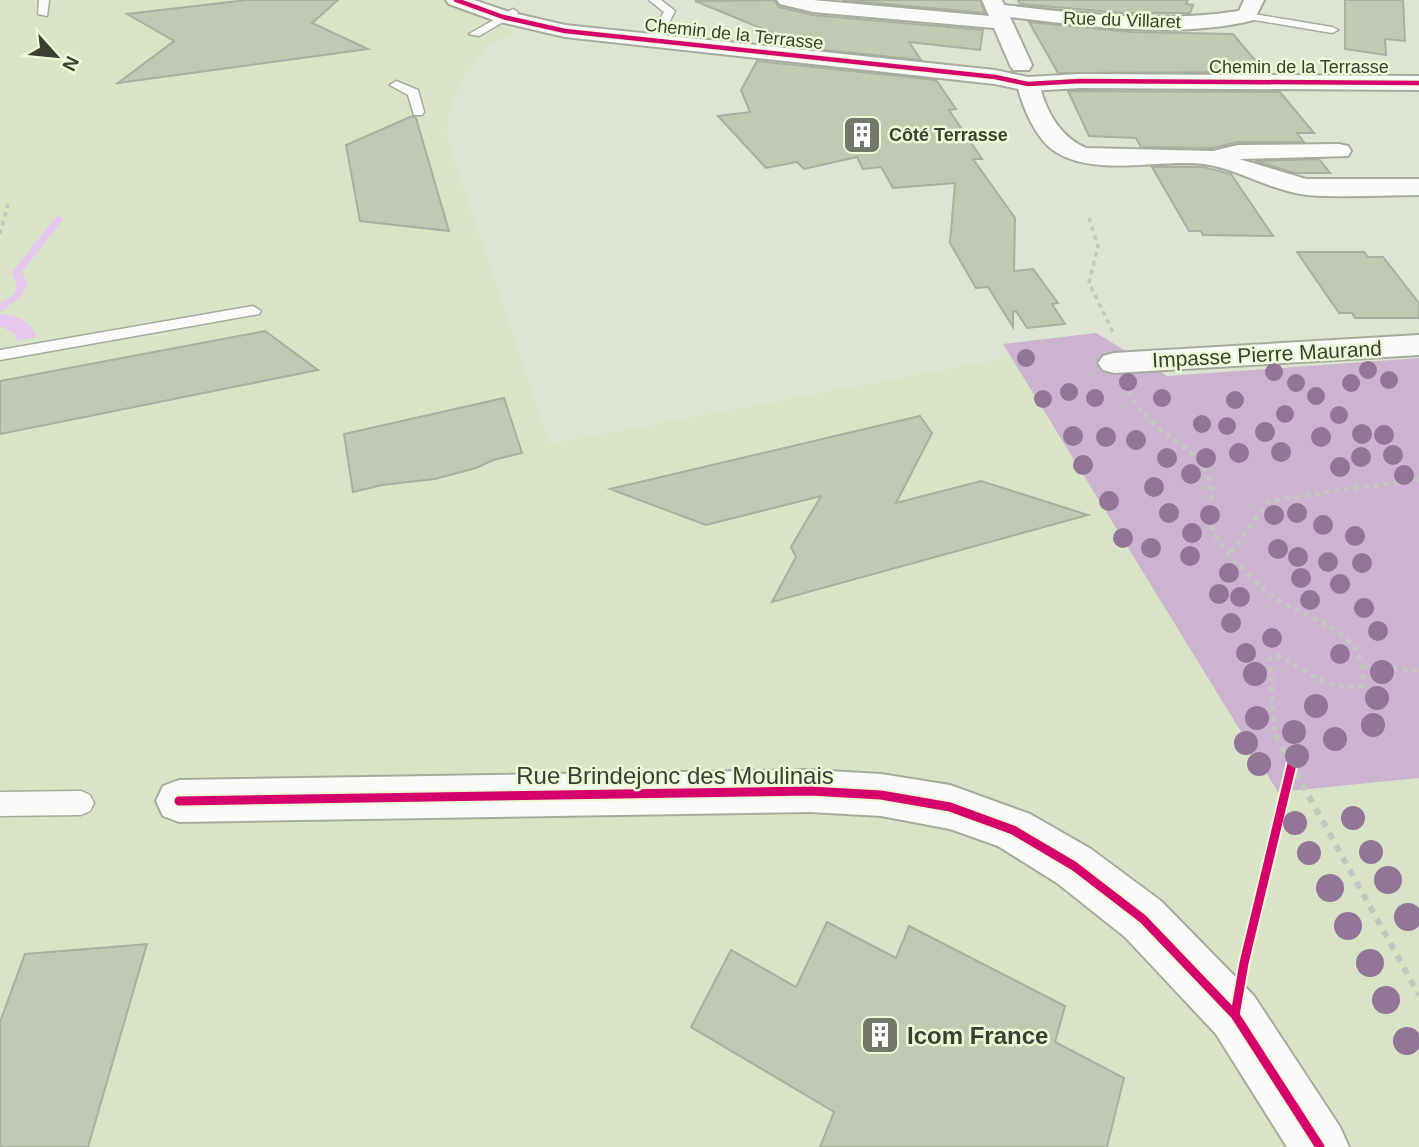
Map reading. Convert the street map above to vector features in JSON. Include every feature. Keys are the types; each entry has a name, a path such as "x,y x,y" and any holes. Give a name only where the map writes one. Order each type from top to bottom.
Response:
{"street":[{"name":"Chemin de la Terrasse","path":"456,0 565,31 1025,74 1419,83"},
{"name":"Chemin de la Terrasse","path":"479,0 508,15"},
{"name":"Rue du Villaret","path":"787,0 813,6 997,11 1100,22 1208,22 1251,8"},
{"path":"997,11 1058,145 1074,153 1092,157 1208,157 1238,152 1339,151"},
{"name":"Chemin de la Terrasse","path":"1025,74 1419,74"},
{"path":"1208,157 1275,180 1306,187 1419,187"},
{"name":"Impasse Pierre Maurand","path":"1123,370 1419,345"},
{"name":"Rue Brindejonc des Moulinais","path":"179,801 810,791 881,795 950,807 1013,830 1074,866 1143,919 1235,1014 1320,1147"}],"lane":[{"path":"43,14 46,4 44,0"},
{"path":"654,0 670,11 655,38"},
{"name":"Rue du Villaret","path":"1251,8 1332,30"},
{"path":"475,34 508,15"},
{"path":"396,85 414,93 418,112"},
{"path":"0,355 253,312"},
{"path":"0,803 81,803"}],"path":[{"path":"0,233 8,204"},
{"path":"1089,218 1098,246 1089,283 1135,403 1149,422 1189,450 1208,473 1213,529 1267,593 1349,640 1359,653 1365,678 1362,686 1340,690 1313,677 1286,659 1275,656 1269,659 1275,736 1419,995"},
{"path":"1230,552 1268,500 1419,479"},
{"path":"1363,666 1419,671"}],"shaded area":[{"path":"0,0 448,0 508,26 516,35 498,40 485,49 467,72 450,108 447,131 450,149 550,444 1012,357 1278,791 1419,778 1419,1147 0,1147"},
{"path":"0,314 27,323 36,337 17,341 15,334 0,326"},
{"path":"1096,333 1167,376 1419,358 1419,778 1278,792 1003,344"}],"building":[{"path":"247,0 338,0 312,23 368,49 118,83 174,41 127,14"},
{"path":"774,0 779,7 813,15 983,30 980,50 909,42 921,60 767,44 773,33 695,1"},
{"path":"842,0 980,0 985,13"},
{"path":"1018,0 1188,0 1186,4 1193,5 1190,13 1122,13 1020,4"},
{"path":"1345,0 1403,0 1405,41 1385,39 1386,55 1345,49"},
{"path":"1029,22 1132,32 1233,34 1265,72 1058,73"},
{"path":"757,61 936,80 956,109 949,110 982,159 973,159 1015,218 1014,271 1033,269 1058,303 1052,304 1065,324 1027,328 1016,311 1013,312 1013,327 988,287 976,288 950,243 955,183 893,188 881,167 863,169 857,157 804,169 797,162 766,168 718,116 750,112 741,90"},
{"path":"1068,91 1280,92 1314,133 1297,133 1304,142 1238,142 1213,148 1141,147 1136,138 1089,136"},
{"path":"412,116 416,118 449,231 360,221 346,145"},
{"path":"1319,159 1330,173 1295,173 1255,161"},
{"path":"1152,167 1204,167 1231,174 1273,236 1203,235 1201,231 1189,231"},
{"path":"1297,252 1364,252 1368,257 1383,257 1419,303 1419,318 1355,318 1352,313 1339,313"},
{"path":"265,331 318,370 0,434 0,381"},
{"path":"504,398 522,453 435,479 382,485 353,492 344,434"},
{"path":"920,416 932,433 896,503 981,481 1088,515 772,602 796,557 791,547 821,496 706,525 610,489"},
{"name":"Icom France","path":"827,922 896,958 909,926 1065,1006 1055,1042 1124,1078 1107,1147 820,1147 834,1112 691,1027 731,950 796,987"},
{"path":"147,944 88,1147 0,1147 0,1022 25,954"}],"waterway":[{"path":"0,309 18,295 22,284 17,272 60,218"}],"cycle path":[{"path":"456,0 503,17 565,31 995,77 1028,84 1080,81 1419,83"},
{"path":"1235,1015 1244,963 1292,764"},
{"path":"179,801 810,791 881,795 950,807 1013,830 1074,866 1143,919 1235,1015 1320,1147"}],"place":[{"name":"Côté Terrasse","path":"862,135"},
{"name":"Icom France","path":"880,1035"}]}
